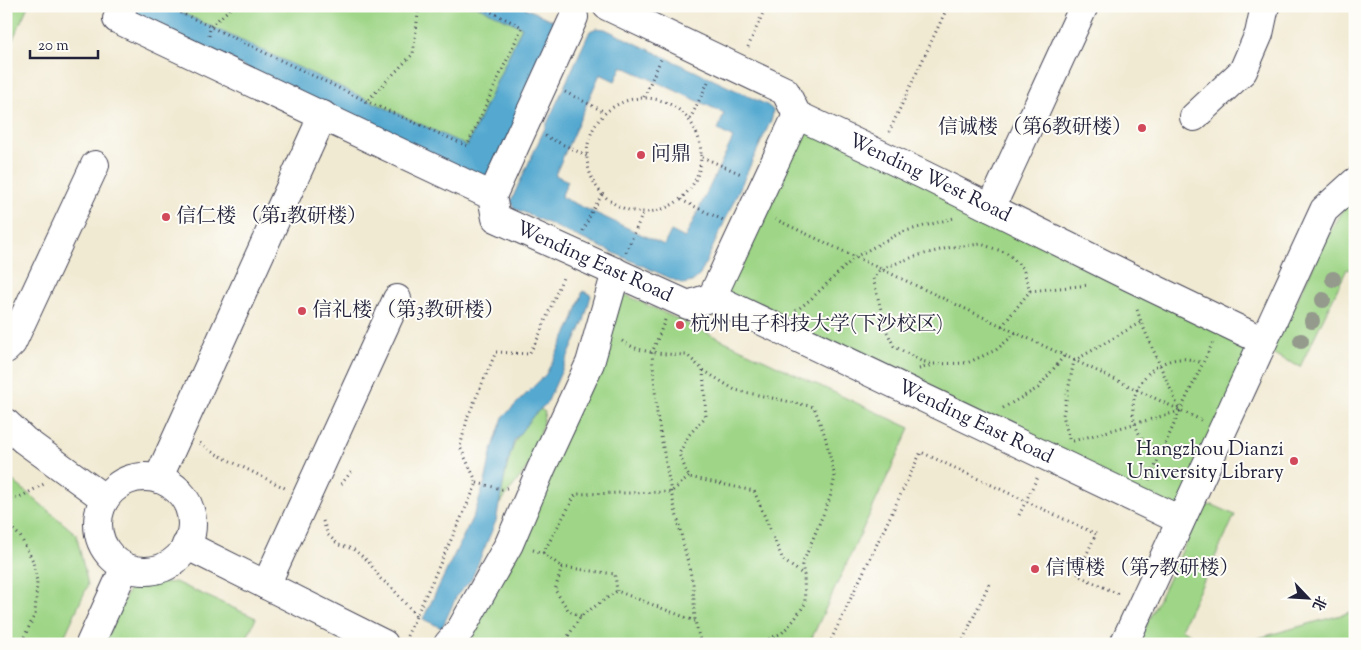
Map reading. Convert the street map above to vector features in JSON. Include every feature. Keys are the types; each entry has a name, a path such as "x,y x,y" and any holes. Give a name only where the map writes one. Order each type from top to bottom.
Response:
{"street":[{"path":"123,6 117,19 492,196 578,10"},
{"path":"607,6 785,91 797,115 712,297"},
{"path":"990,208 1084,6"},
{"path":"1194,117 1243,72 1259,34 1265,6"},
{"path":"158,479 323,115"},
{"name":"Wending West Road","path":"797,115 879,153 1263,341"},
{"path":"6,349 12,344 95,165"},
{"path":"1124,644 1324,210 1355,182"},
{"name":"Wending East Road","path":"492,196 496,218 578,244 620,263 673,299 688,306 712,297 1180,520"},
{"path":"448,644 461,629 509,544 590,362 620,263"},
{"path":"266,585 397,299"},
{"path":"6,423 24,440 105,499"},
{"path":"143,477 158,479 172,486 182,496 189,509 192,524 189,539 182,552 171,564 156,570 140,571 125,567 112,558 102,545 98,530 99,514 105,499 115,488 128,480 143,477"},
{"path":"186,545 384,644"},
{"path":"90,644 125,567"}],"path":[{"path":"167,6 366,101 467,146 522,27 479,6"},
{"path":"210,27 233,6"},
{"path":"366,101 413,54 419,6"},
{"path":"738,68 766,6"},
{"path":"879,153 948,6"},
{"path":"644,97 662,58"},
{"path":"690,119 709,80"},
{"path":"562,90 605,112"},
{"path":"644,97 661,100 677,107 690,119 697,131 702,157 699,173 692,188 681,200 669,207 643,213 621,207 602,195 588,170 587,156 589,140 595,125 605,112 623,101 644,97"},
{"path":"542,135 587,156"},
{"path":"702,157 746,176"},
{"path":"502,489 477,483 460,447 468,416 496,352 529,354 538,338 592,211 602,195"},
{"path":"681,200 725,221"},
{"path":"754,209 1222,430"},
{"path":"620,263 643,213"},
{"path":"776,327 811,300 856,257 902,232 955,218"},
{"path":"1016,333 996,350 967,362 933,364 921,361 894,346 886,330 873,278 881,269 916,256 952,247 981,244 1007,253 1023,268 1030,291"},
{"path":"1130,277 1141,322 1180,411"},
{"path":"1002,326 1030,291 1093,284"},
{"path":"673,299 652,353 657,414 693,584 695,621 701,644"},
{"path":"602,322 615,336 630,346 652,353 687,355 703,370 736,390 814,407 825,436 835,477 830,498 802,565 805,604 794,620 782,632 758,644"},
{"path":"1141,322 1074,360 1063,415 1070,442 1180,411"},
{"path":"1140,501 1180,411 1223,322"},
{"path":"970,420 1003,408 1038,388 1064,356"},
{"path":"1162,452 1148,445 1135,424 1132,408 1137,390 1149,373 1170,361 1191,359 1203,363"},
{"path":"689,477 679,454 689,435 706,416 703,370"},
{"path":"181,429 210,451 306,498"},
{"path":"829,644 920,452 1096,534 1077,575 1142,604"},
{"path":"1019,515 1047,457"},
{"path":"337,490 352,471"},
{"path":"543,553 576,494 672,492 689,477"},
{"path":"689,477 754,491 783,560 804,575"},
{"path":"404,644 477,483"},
{"path":"6,501 22,496"},
{"path":"323,519 328,535 339,545 352,549 368,561 381,579 393,589 416,616"},
{"path":"6,523 20,536 33,561 38,582 35,614 21,644"},
{"path":"509,544 543,553 562,567 615,574 617,591"},
{"path":"562,567 555,590 569,611 581,616"},
{"path":"961,644 988,584"},
{"path":"617,591 695,621"},
{"path":"563,644 581,616 617,591"}],"green space":[{"path":"6,6 28,6 6,54"},
{"path":"167,6 477,6 522,27 467,146"},
{"path":"797,115 1263,341 1180,520 712,297"},
{"path":"1355,197 1355,272 1347,269 1300,367 1271,353 1331,230 1346,206"},
{"path":"624,294 910,428 809,644 468,644"},
{"path":"540,409 545,412 535,457 499,505 507,465 515,442 529,420"},
{"path":"6,475 76,534 88,585 61,644 6,644"},
{"path":"1213,505 1235,515 1181,629 1195,637 1191,644 1137,644 1202,510 1207,506"},
{"path":"175,582 256,618 244,644 104,644 130,587"},
{"path":"1355,611 1355,644 1237,644"}],"water":[{"path":"138,6 167,6 467,146 522,27 477,6 521,6 562,25 489,181 134,15"},
{"path":"597,28 605,29 767,105 773,110 772,118 700,275 692,282 683,284 514,208 511,201 590,31","holes":["622,66 724,113 718,130 733,138 685,238 671,231 664,245 561,197 568,181 555,175 600,74 615,81"]},
{"path":"583,291 591,295 584,321 547,403 533,416 514,441 506,469 496,521 471,580 457,595 442,628 423,619 476,510 503,417 546,374 572,323"}],"place":[{"name":"信诚楼 （第6教研楼）","path":"1142,128"},
{"name":"问鼎","path":"641,155"},
{"name":"信仁楼 （第1教研楼）","path":"166,217"},
{"name":"信礼楼 （第3教研楼）","path":"302,311"},
{"name":"杭州电子科技大学(下沙校区)","path":"680,325"},
{"name":"Hangzhou Dianzi University Library","path":"1294,461"},
{"name":"信博楼 （第7教研楼）","path":"1035,569"}]}
